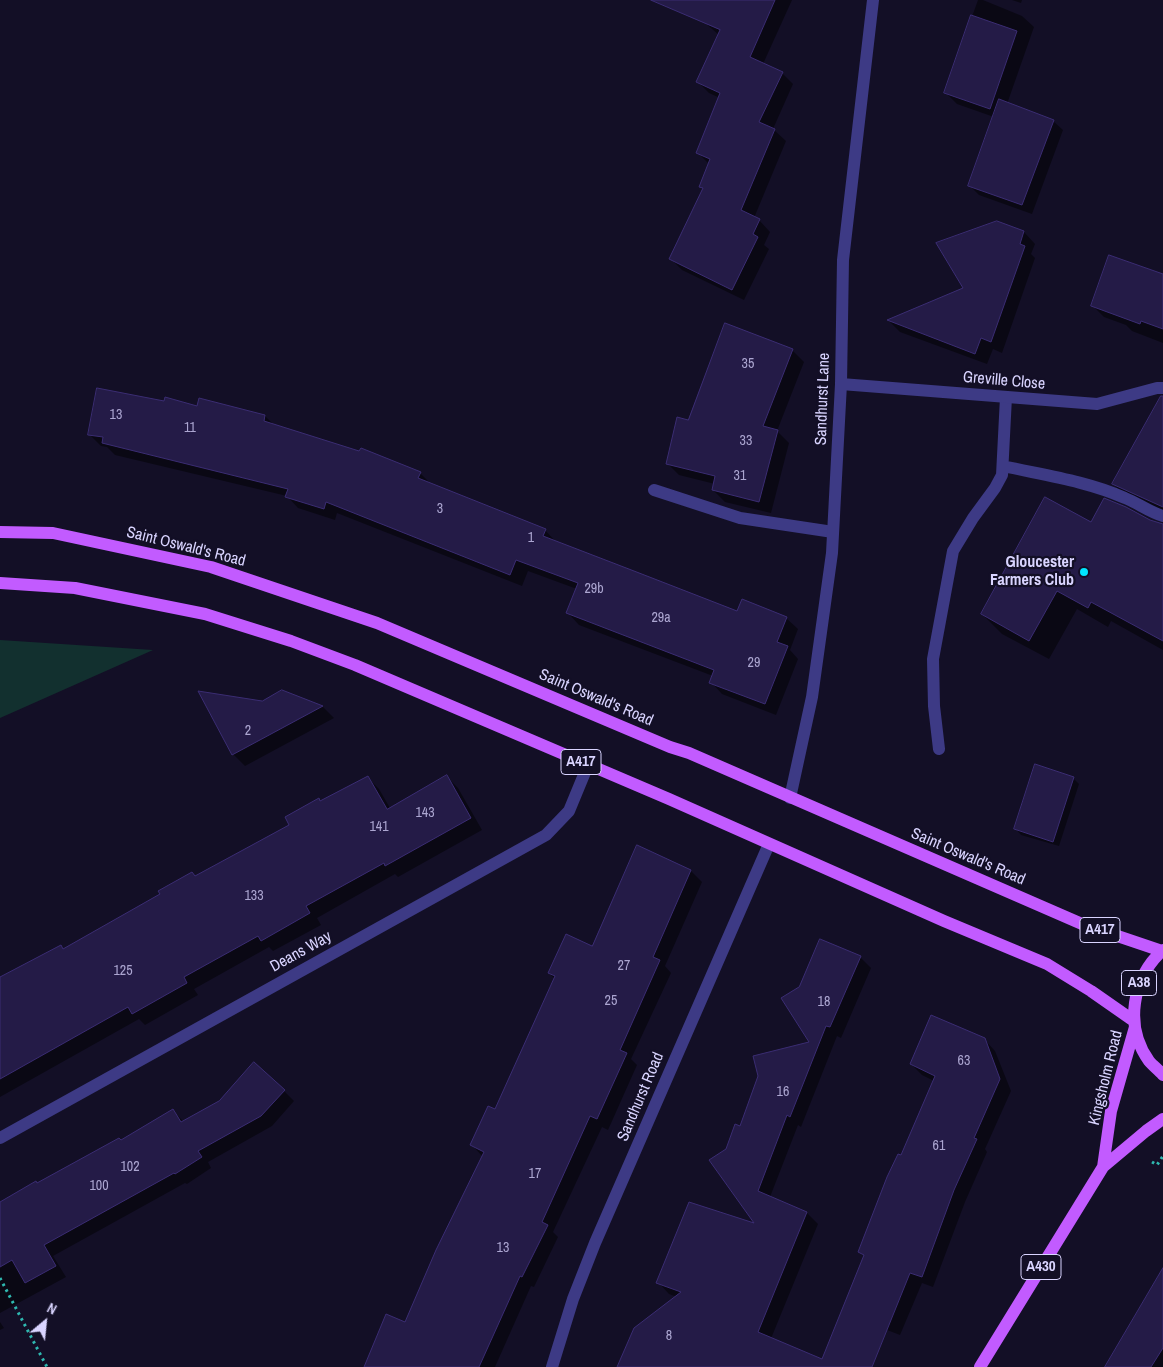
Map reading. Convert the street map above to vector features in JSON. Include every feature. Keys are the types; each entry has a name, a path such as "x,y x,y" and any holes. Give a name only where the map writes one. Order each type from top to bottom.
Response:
{"main road":[{"name":"Saint Oswald's Road","path":"0,532 53,533 211,566 377,623 670,747 689,753 1082,924 1162,950"},
{"name":"A417","path":"0,583 75,588 204,614 283,638 355,665 1047,964 1091,991 1135,1024"},
{"name":"A38","path":"1162,950 1149,965 1140,981 1135,997 1135,1024 1140,1044 1150,1061 1163,1075"},
{"name":"Kingsholm Road","path":"1103,1167 1111,1111 1135,1024"},
{"name":"Kingsholm Road","path":"980,1367 1103,1167 1163,1119"}],"street":[{"name":"Sandhurst Lane","path":"790,798 812,697 832,553 841,384 843,260 873,0"},
{"name":"Greville Close","path":"841,384 1097,404 1163,388"},
{"path":"939,749 934,706 934,659 953,551 1002,475 1006,397"},
{"path":"1003,466 1084,484 1125,497 1153,513 1163,516"},
{"path":"654,490 740,518 833,532"},
{"name":"Deans Way","path":"0,1138 546,835 569,811 588,765"},
{"name":"Sandhurst Road","path":"552,1367 573,1299 595,1243 769,844"}],"path":[{"path":"0,1278 47,1367"}],"green space":[{"path":"0,640 153,650 0,718"}],"building":[{"path":"651,0 775,0 750,57 783,72 759,122 775,129 741,210 760,219 753,234 758,237 732,290 669,259 703,188 699,187 710,159 696,153 720,93 696,82 720,30"},
{"path":"971,15 1017,31 990,109 944,93"},
{"path":"999,99 1054,120 1022,205 968,186"},
{"path":"997,221 1024,231 1020,244 1025,246 991,342 981,338 975,354 887,320 963,288 936,243"},
{"path":"1109,255 1163,274 1163,329 1141,321 1140,324 1091,306"},
{"path":"725,323 793,349 763,426 778,430 759,502 712,490 715,476 666,464 677,417 688,420"},
{"path":"97,388 164,401 165,397 197,406 199,398 265,415 264,421 359,451 361,448 421,472 418,478 546,529 543,536 737,611 742,599 787,617 777,642 788,646 765,704 709,683 714,670 566,613 578,583 516,560 510,575 326,502 324,509 285,497 288,489 102,443 103,437 88,435"},
{"path":"1161,396 1163,396 1163,507 1112,484"},
{"name":"Gloucester Farmers Club","path":"1045,497 1091,522 1104,498 1150,520 1163,524 1163,641 1091,602 1088,608 1057,591 1029,641 981,614"},
{"path":"282,690 323,706 232,755 198,691 262,701"},
{"path":"1035,764 1074,777 1053,842 1014,829"},
{"path":"447,775 471,818 385,866 384,863 306,906 310,913 261,941 258,936 184,977 187,983 132,1014 128,1007 0,1079 0,977 61,945 63,949 160,894 158,891 192,872 195,876 289,825 285,817 319,798 320,801 368,776 387,809"},
{"path":"637,845 691,870 653,957 660,960 620,1050 627,1053 597,1119 590,1116 542,1222 548,1225 522,1277 520,1276 479,1367 364,1367 386,1314 405,1322 436,1250 484,1152 470,1145 488,1106 495,1109 555,976 548,973 566,934 592,946"},
{"path":"820,939 861,956 830,1027 826,1026 790,1117 787,1115 758,1191 807,1212 758,1332 822,1359 864,1255 858,1252 887,1177 898,1154 901,1155 935,1076 910,1064 931,1015 985,1038 1000,1079 974,1138 977,1139 954,1190 922,1277 910,1273 872,1367 617,1367 634,1328 681,1292 656,1283 689,1202 754,1223 709,1160 726,1149 735,1124 740,1126 758,1076 753,1056 809,1042 781,998 799,987"},
{"path":"254,1062 285,1090 261,1116 198,1151 202,1157 175,1174 44,1245 56,1266 25,1283 12,1260 0,1267 0,1202 119,1138 121,1140 173,1109 181,1122 219,1101"},
{"path":"1163,1268 1163,1348 1151,1367 1105,1367"}],"place":[{"name":"Gloucester Farmers Club","path":"1084,572"}]}
